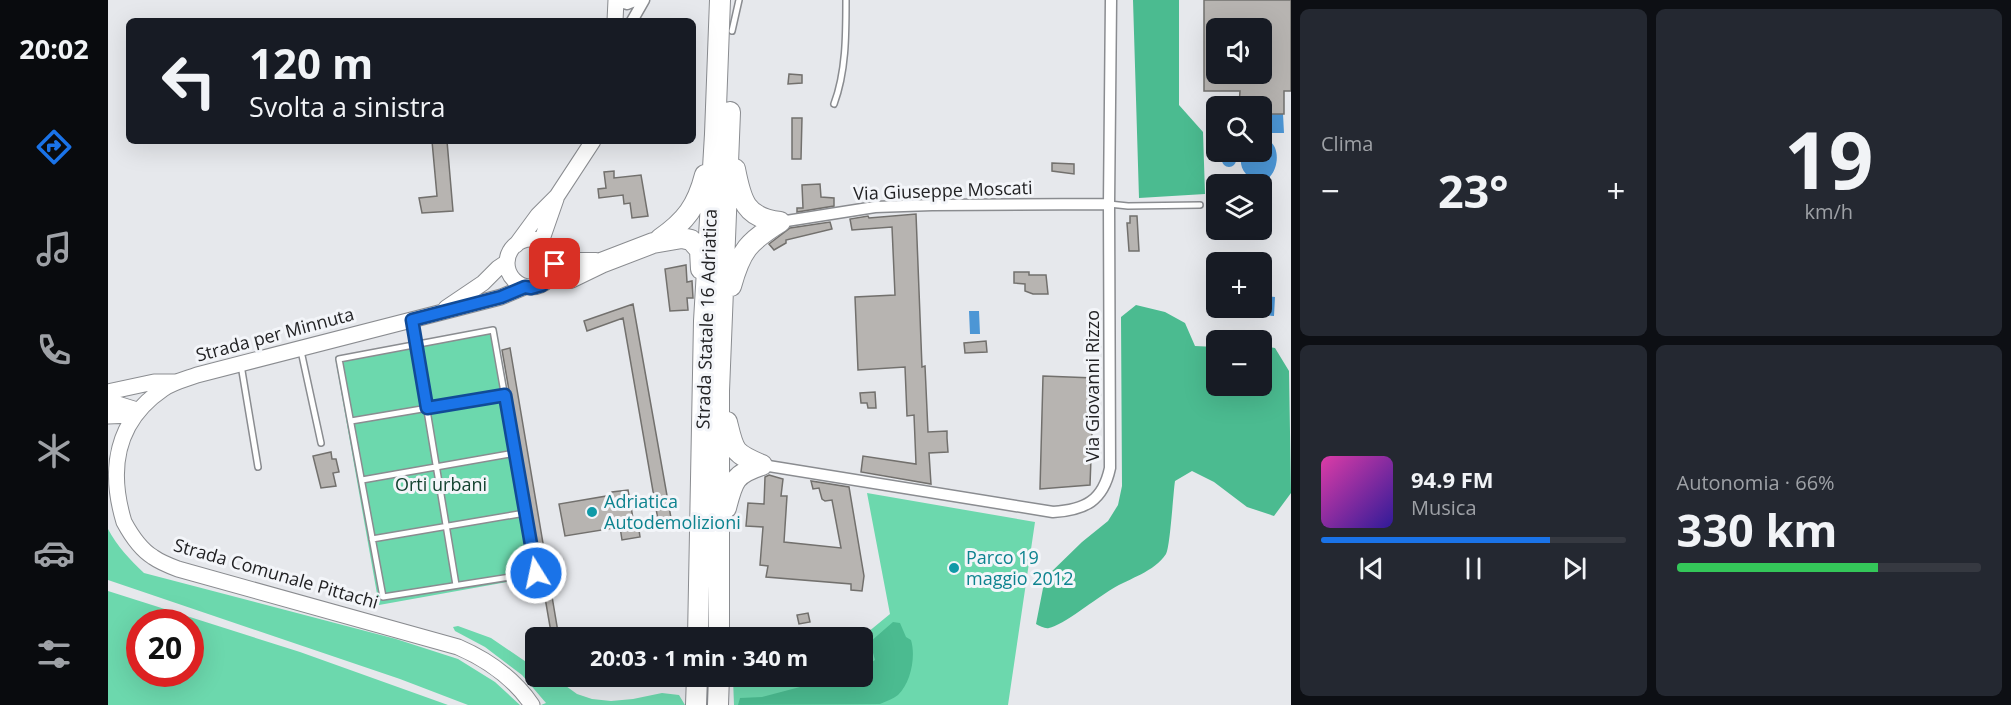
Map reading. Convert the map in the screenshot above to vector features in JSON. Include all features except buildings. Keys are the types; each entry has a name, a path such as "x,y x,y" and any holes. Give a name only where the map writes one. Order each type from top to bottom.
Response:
{"highway":[{"name":"Strada Statale 16 Adriatica","path":"720,0 722,134"},
{"name":"Strada Statale 16 Adriatica","path":"699,627 722,134 733,0"},
{"path":"722,134 745,205 755,216 766,221 780,222"},
{"path":"653,243 678,226 693,208 722,134"},
{"path":"713,322 738,262 748,246 780,222"},
{"path":"551,277 570,278 653,243 682,238 691,240 700,250 713,322"},
{"path":"554,257 573,263 601,263"},
{"name":"Strada Statale 16 Adriatica","path":"713,322 719,391 719,627"},
{"path":"719,391 733,447 743,457 762,465"},
{"path":"719,552 726,506 733,485 739,474 762,465"},
{"path":"696,705 697,687"},
{"path":"718,705 719,687"}],"street":[{"path":"615,18 616,0 627,4 637,0"},
{"path":"634,18 644,0"},
{"name":"Via Giovanni Rizzo","path":"762,465 1053,512 1076,510 1095,499 1107,483 1110,468 1108,204 1111,0"},
{"path":"516,244 528,240 541,242 552,251 554,271 551,277 537,287 525,287 512,278 507,262 508,255 516,244 538,215 557,196 591,144"},
{"path":"541,242 557,196"},
{"name":"Via Giuseppe Moscati","path":"780,222 874,207 1108,204"},
{"name":"Strada per Minnuta","path":"430,315 451,306 507,262"},
{"name":"Strada per Minnuta","path":"135,413 165,387 197,375 501,297 525,287"},
{"path":"108,392 154,382 178,382"},
{"path":"108,400 135,413"},
{"path":"108,416 135,413"},
{"name":"Strada Comunale Pittachi","path":"135,413 118,439 109,464 109,481 112,497 129,532 153,558 178,569 458,647 499,669 532,704"}],"lane":[{"path":"732,31 739,0"},
{"path":"834,104 841,85 846,0"},
{"path":"1108,204 1200,205"},
{"path":"412,320 456,585"},
{"path":"493,330 536,573 382,597 339,359 417,345 493,330"},
{"path":"300,348 321,443"},
{"path":"241,364 258,467"},
{"path":"351,421 505,395"},
{"path":"362,480 515,453"},
{"path":"372,539 525,513"}],"green space":[{"path":"1133,0 1179,0 1179,105 1203,132 1205,194 1139,198"},
{"path":"1136,305 1165,312 1185,323 1195,346 1206,347 1206,396 1272,396 1272,348 1275,348 1289,371 1291,493 1274,516 1247,507 1214,482 1192,471 1175,481 1167,550 1161,560 1155,566 1119,585 1062,622 1044,628 1036,624 1045,578 1082,542 1108,521 1118,505 1122,486 1121,317"},
{"name":"Orti urbani","path":"496,327 540,576 379,605 335,357"},
{"name":"Parco 19 maggio 2012","path":"867,493 1035,522 1008,705 734,705 733,687 873,687 873,628 890,614"},
{"path":"108,529 124,552 144,573 396,639 458,659 495,682 520,705 468,705 400,679 204,613 204,609 194,609 108,580"},
{"path":"108,591 165,609 126,609 126,687 204,687 204,622 300,652 448,705 108,705"},
{"path":"893,622 900,623 906,637 911,640 913,654 909,677 902,690 894,698 880,704 738,705 740,698 762,697 800,687 873,687 873,661 875,660 873,639"},
{"path":"458,626 491,638 525,661 525,678 485,647 455,631 453,627"},
{"path":"532,687 567,687 577,694 592,699 611,701 662,693 679,695 685,705 541,705 546,703"}],"water":[{"path":"1272,114 1283,114 1284,133 1272,133"},
{"path":"1272,143 1276,149 1277,159 1272,174 1246,174 1241,163 1272,162"},
{"path":"1223,162 1235,162 1229,167"},
{"path":"1272,297 1275,297 1274,316 1272,316"},
{"path":"969,311 979,311 980,334 970,334"}],"place":[{"name":"Adriatica Autodemolizioni","path":"592,512"},
{"name":"Parco 19 maggio 2012","path":"954,568"}],"route":[{"path":"536,573 505,395 427,408 412,320 464,308 525,287 537,287 551,277 555,264"}]}
